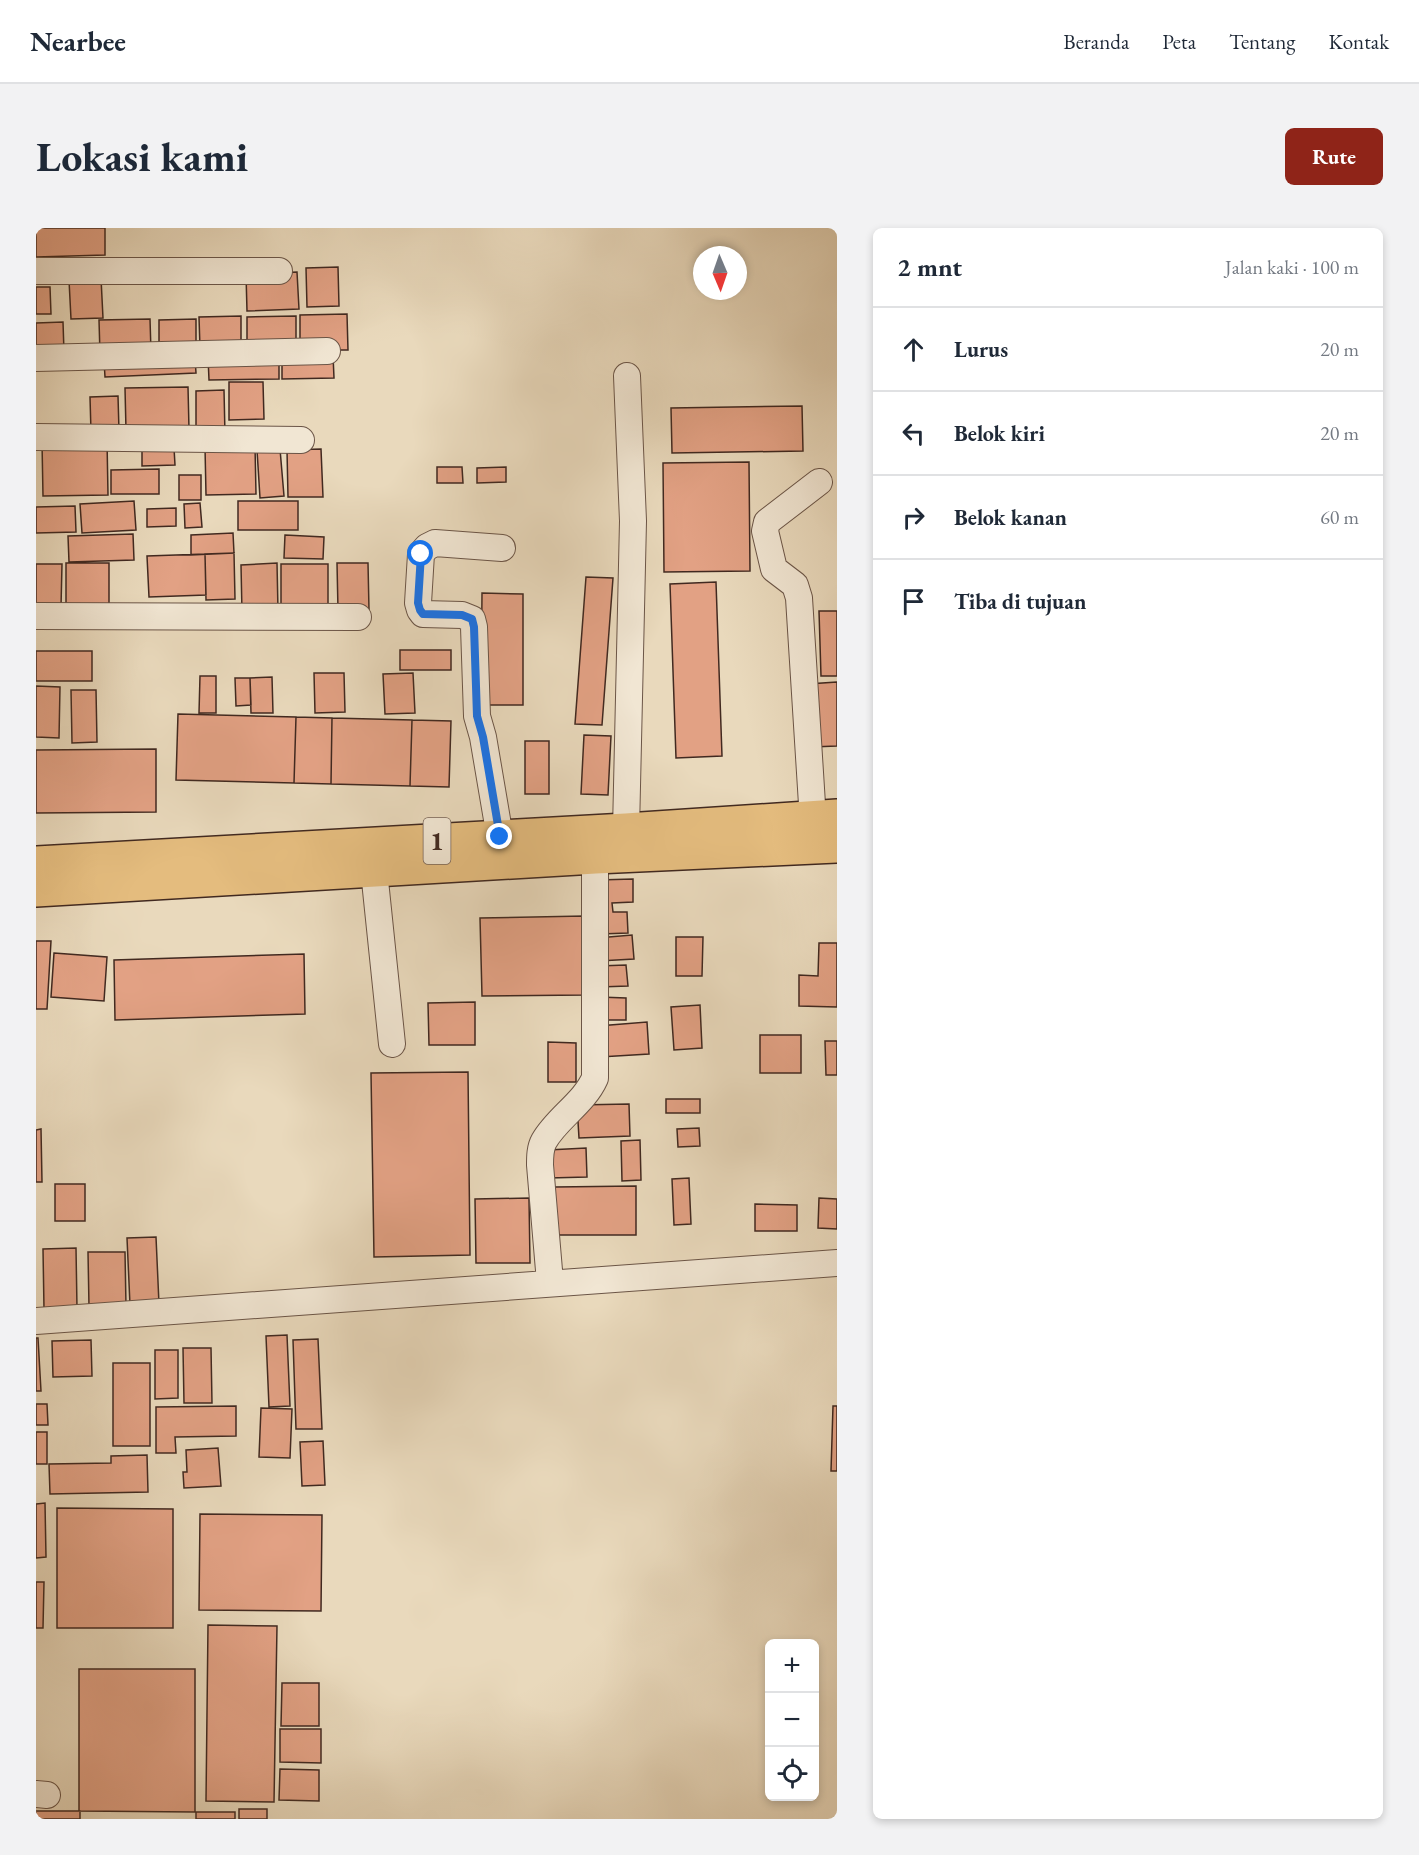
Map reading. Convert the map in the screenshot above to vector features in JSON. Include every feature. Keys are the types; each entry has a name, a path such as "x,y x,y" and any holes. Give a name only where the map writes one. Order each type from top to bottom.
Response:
{"highway":[{"name":"1","path":"36,862 500,837 575,850 626,830 825,832"},
{"name":"1","path":"36,890 374,871 575,850 825,832"}],"street":[{"path":"36,272 279,271"},
{"path":"36,358 327,351"},
{"path":"626,830 633,521 627,376"},
{"path":"36,437 301,440"},
{"path":"819,482 766,522 765,531 774,569 795,585 799,598 825,832"},
{"path":"500,837 483,737 477,716 472,619 462,615 423,614 418,603 421,554 427,547 435,543 502,548"},
{"path":"36,616 358,617"},
{"path":"550,1282 540,1164 541,1151 544,1141 586,1092 595,1077 575,850"},
{"path":"374,871 392,1044"},
{"path":"36,1321 837,1263"}],"building":[{"path":"36,228 105,228 105,255 36,257"},
{"path":"338,267 339,306 307,307 306,268"},
{"path":"297,272 299,309 247,311 246,274"},
{"path":"101,278 103,318 71,319 69,280"},
{"path":"36,287 50,287 51,314 36,314"},
{"path":"347,314 348,350 300,350 300,315"},
{"path":"241,316 241,347 200,348 199,317"},
{"path":"296,316 296,349 247,350 247,317"},
{"path":"150,319 151,352 100,354 99,320"},
{"path":"196,319 196,349 159,350 159,320"},
{"path":"63,322 64,352 36,352 36,323"},
{"path":"279,355 279,379 209,380 208,357"},
{"path":"333,355 334,378 282,379 282,356"},
{"path":"195,358 196,373 105,377 104,361"},
{"path":"229,382 263,382 264,419 229,420"},
{"path":"188,387 189,429 126,430 125,388"},
{"path":"224,390 225,435 196,435 196,391"},
{"path":"118,396 119,431 91,432 90,397"},
{"path":"802,406 803,451 672,453 671,408"},
{"path":"107,440 108,495 43,496 42,442"},
{"path":"255,446 256,494 206,495 205,447"},
{"path":"142,448 174,448 175,465 142,466"},
{"path":"280,449 284,496 260,498 257,450"},
{"path":"321,449 323,497 288,497 287,450"},
{"path":"749,462 750,571 664,572 663,463"},
{"path":"437,467 462,467 463,483 437,483"},
{"path":"506,467 506,482 477,483 477,468"},
{"path":"159,469 159,494 111,494 111,470"},
{"path":"179,475 201,475 201,500 179,500"},
{"path":"134,501 136,530 82,533 80,504"},
{"path":"238,501 298,501 298,530 238,530"},
{"path":"200,503 202,527 185,528 184,504"},
{"path":"75,506 76,532 36,533 36,507"},
{"path":"176,508 176,526 147,527 147,509"},
{"path":"233,533 234,553 191,555 191,535"},
{"path":"133,534 134,560 69,562 68,536"},
{"path":"285,535 324,537 323,559 284,558"},
{"path":"234,553 235,599 206,600 205,554"},
{"path":"205,554 206,595 149,597 147,556"},
{"path":"66,563 109,563 109,612 66,612"},
{"path":"277,563 278,611 242,613 241,565"},
{"path":"337,563 368,563 369,610 338,610"},
{"path":"36,564 62,564 61,607 36,607"},
{"path":"281,564 328,564 328,606 281,606"},
{"path":"586,577 613,578 602,725 575,724"},
{"path":"716,582 722,756 676,758 670,584"},
{"path":"482,593 523,594 523,705 481,705"},
{"path":"819,611 837,611 837,676 821,676"},
{"path":"400,650 451,650 451,670 400,670"},
{"path":"36,651 92,651 92,681 36,681"},
{"path":"314,673 344,673 345,712 315,713"},
{"path":"413,673 415,713 385,714 383,674"},
{"path":"200,676 216,676 216,713 199,713"},
{"path":"272,677 273,713 251,713 250,678"},
{"path":"235,678 250,678 251,705 236,706"},
{"path":"837,682 837,746 812,747 808,684"},
{"path":"36,686 60,687 59,738 36,737"},
{"path":"71,690 96,690 97,742 72,743"},
{"path":"178,714 296,717 294,783 176,780"},
{"path":"296,717 332,718 331,784 294,783"},
{"path":"332,718 412,720 410,786 331,784"},
{"path":"412,720 451,721 449,787 410,786"},
{"path":"584,735 611,736 608,795 581,794"},
{"path":"525,741 549,741 549,794 525,794"},
{"path":"156,749 156,812 36,813 36,750"},
{"path":"633,879 633,902 612,903 613,912 627,912 628,933 600,934 598,880"},
{"path":"584,916 585,995 482,996 480,918"},
{"path":"632,935 634,959 599,961 597,938"},
{"path":"676,937 703,937 702,976 676,976"},
{"path":"36,941 51,941 47,1009 36,1009"},
{"path":"819,943 837,943 837,1007 799,1006 799,975 818,976"},
{"path":"54,953 107,957 104,1001 51,997"},
{"path":"304,954 305,1014 115,1020 114,960"},
{"path":"626,965 628,986 599,987 598,966"},
{"path":"599,997 626,998 626,1020 599,1020"},
{"path":"475,1002 475,1045 429,1045 428,1003"},
{"path":"700,1005 702,1048 674,1050 671,1007"},
{"path":"647,1022 649,1054 600,1057 598,1026"},
{"path":"760,1035 801,1035 801,1073 760,1073"},
{"path":"825,1041 837,1041 837,1075 826,1075"},
{"path":"548,1042 576,1043 576,1082 548,1082"},
{"path":"468,1072 470,1255 374,1257 371,1073"},
{"path":"666,1099 700,1099 700,1113 666,1113"},
{"path":"629,1104 630,1136 579,1138 577,1105"},
{"path":"699,1128 700,1146 678,1147 677,1129"},
{"path":"41,1129 42,1182 36,1182 36,1130"},
{"path":"640,1140 641,1180 622,1181 621,1141"},
{"path":"586,1148 587,1177 549,1178 548,1150"},
{"path":"689,1178 691,1224 674,1225 672,1179"},
{"path":"55,1184 85,1184 85,1221 55,1221"},
{"path":"636,1186 636,1235 555,1235 555,1187"},
{"path":"529,1198 530,1263 476,1263 475,1199"},
{"path":"819,1198 837,1199 837,1229 818,1228"},
{"path":"755,1204 797,1205 797,1231 755,1231"},
{"path":"156,1237 159,1304 130,1305 127,1238"},
{"path":"76,1248 77,1308 44,1309 43,1249"},
{"path":"88,1252 125,1252 126,1306 89,1307"},
{"path":"287,1335 290,1406 269,1407 266,1336"},
{"path":"36,1338 38,1338 41,1391 36,1391"},
{"path":"318,1339 322,1429 296,1429 293,1340"},
{"path":"91,1340 92,1376 53,1377 52,1341"},
{"path":"183,1348 211,1348 212,1403 184,1403"},
{"path":"155,1350 178,1350 178,1398 155,1399"},
{"path":"113,1363 150,1363 150,1446 113,1446"},
{"path":"36,1404 47,1404 48,1425 36,1425"},
{"path":"236,1406 236,1436 175,1437 176,1453 156,1453 156,1407"},
{"path":"833,1406 837,1406 837,1471 831,1471"},
{"path":"261,1408 292,1409 290,1458 259,1457"},
{"path":"36,1432 47,1432 47,1464 36,1464"},
{"path":"323,1441 325,1485 302,1486 300,1442"},
{"path":"218,1448 221,1486 184,1488 183,1472 187,1472 186,1450"},
{"path":"147,1455 148,1492 50,1494 49,1464 111,1463 111,1456"},
{"path":"45,1503 46,1557 36,1558 36,1504"},
{"path":"57,1508 173,1509 173,1628 57,1628"},
{"path":"200,1514 322,1515 321,1611 199,1610"},
{"path":"36,1582 44,1582 43,1628 36,1628"},
{"path":"208,1625 277,1626 274,1802 206,1801"},
{"path":"79,1669 195,1669 195,1812 79,1811"},
{"path":"282,1683 319,1683 319,1726 281,1726"},
{"path":"280,1729 321,1729 321,1763 280,1762"},
{"path":"280,1769 319,1770 319,1801 279,1800"},
{"path":"239,1809 267,1809 267,1819 239,1819"},
{"path":"36,1811 80,1811 80,1819 36,1819"},
{"path":"196,1812 235,1812 235,1819 196,1819"}],"route":[{"path":"421,554 418,603 423,614 462,615 472,619 477,716 482,730 500,837"}]}
